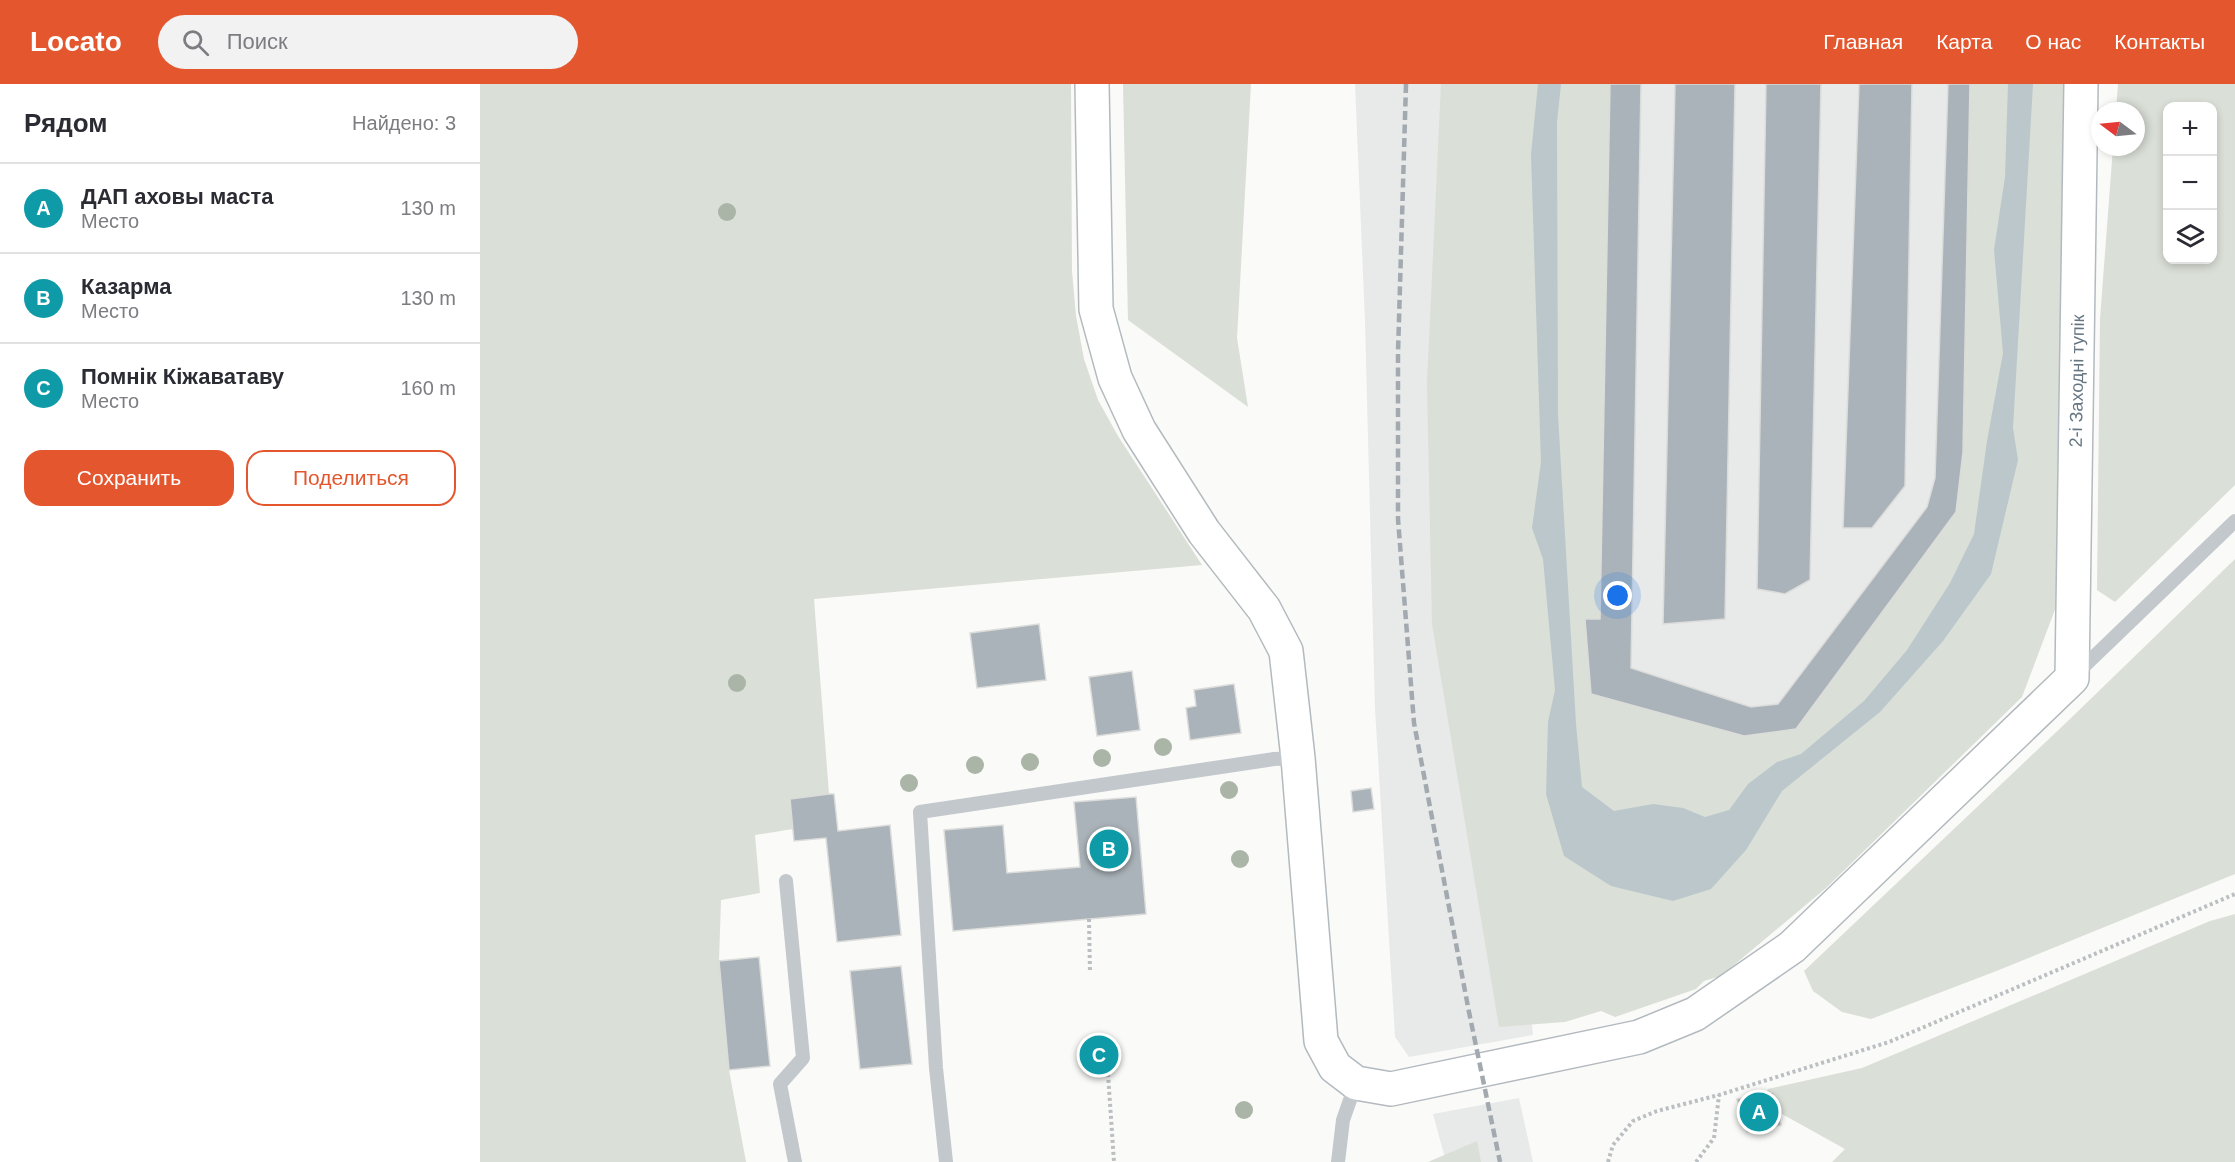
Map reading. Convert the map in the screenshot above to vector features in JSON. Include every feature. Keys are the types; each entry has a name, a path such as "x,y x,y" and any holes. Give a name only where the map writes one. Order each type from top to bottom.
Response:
{"main road":[{"path":"1092,84 1096,309 1115,378 1139,430 1204,532 1264,609 1286,651 1298,758 1322,1041 1335,1067 1356,1083 1390,1089 1639,1037 1695,1014 1792,947 2072,678"},
{"name":"2-і Заходні тупік","path":"2072,678 2081,84"}],"lane":[{"path":"2072,678 2235,521"},
{"path":"946,1162 936,1068 920,812 1274,759 1298,758"},
{"path":"786,881 803,1058 780,1084 795,1162"},
{"path":"1338,1162 1343,1119 1356,1083"}],"path":[{"path":"1608,1162 1613,1145 1634,1122 1657,1111 1719,1095 1889,1042 2235,894"},
{"path":"1089,919 1090,973"},
{"path":"1108,1074 1114,1162"},
{"path":"1696,1162 1714,1138 1719,1095"}],"shaded area":[{"path":"480,84 1071,84 1072,271 1076,316 1084,359 1098,400 1118,436 1202,565 814,599 829,794 790,799 793,829 755,835 760,893 721,900 719,961 729,1070 746,1162 480,1162"},
{"path":"1123,84 1251,84 1237,338 1248,407 1128,320"},
{"path":"1355,84 1495,84 1484,567 1533,1035 1409,1057 1395,1037 1375,709 1365,321"},
{"path":"1441,84 1610,84 1600,619 1585,620 1591,694 1744,736 1796,729 1956,512 1963,452 1970,84 2064,84 2056,607 2022,697 1826,888 1721,976 1704,981 1696,989 1615,1017 1601,1011 1565,1022 1499,1027 1432,624 1427,384"},
{"path":"1538,84 1561,84 1557,122 1558,415 1576,724 1582,787 1614,811 1653,804 1683,808 1705,817 1729,810 1748,784 1777,762 1801,754 1864,701 1907,650 1950,583 1974,534 1987,441 2003,353 1994,250 2005,177 2008,84 2033,84 2013,428 2018,460 1991,574 1943,641 1880,712 1782,791 1746,850 1711,889 1673,901 1611,886 1564,856 1546,794 1548,722 1555,690 1543,559 1532,528 1541,462 1531,155"},
{"path":"1607,84 1970,84 1963,452 1956,512 1796,729 1744,736 1591,694 1578,602"},
{"path":"2118,84 2235,84 2235,485 2115,602 2097,590 2100,319 2112,156 2145,156 2145,102 2117,102"},
{"path":"2235,559 2235,874 1999,970 1871,1019 1842,1012 1813,991 1804,971"},
{"path":"2235,914 2235,1162 1832,1162 1845,1149 1762,1103 1768,1089 1862,1068 2210,921"},
{"path":"1519,1098 1533,1162 1446,1162 1433,1114"},
{"path":"1477,1141 1481,1162 1428,1162"}],"building":[{"path":"1610,84 1641,84 1631,668 1751,707 1778,704 1927,507 1935,478 1948,84 1970,84 1963,452 1956,512 1796,729 1744,736 1591,694 1585,619 1600,619"},
{"path":"1675,84 1735,84 1725,619 1663,624"},
{"path":"1766,84 1821,84 1810,580 1785,594 1757,589"},
{"path":"1859,84 1912,84 1905,486 1872,528 1843,528"},
{"path":"1039,624 1046,680 977,688 970,633"},
{"path":"1132,671 1140,730 1097,736 1089,677"},
{"path":"1234,684 1241,733 1190,740 1186,708 1196,706 1194,690"},
{"path":"1371,788 1374,809 1353,812 1351,791"},
{"path":"834,794 838,831 890,825 901,935 837,942 826,838 794,841 790,799"},
{"path":"1136,797 1146,914 953,931 944,830 1003,825 1007,873 1080,867 1074,802"},
{"path":"759,957 770,1066 729,1070 719,961"},
{"path":"901,966 912,1064 860,1069 850,971"},
{"path":"1773,1092 1781,1125 1747,1132 1737,1099"}],"railway":[{"path":"1406,84 1398,353 1398,519 1414,723 1500,1162"}],"place":[{"name":"Казарма","path":"1109,849"},
{"name":"Помнік Кіжаватаву","path":"1099,1055"},
{"name":"ДАП аховы маста","path":"1759,1112"}]}
